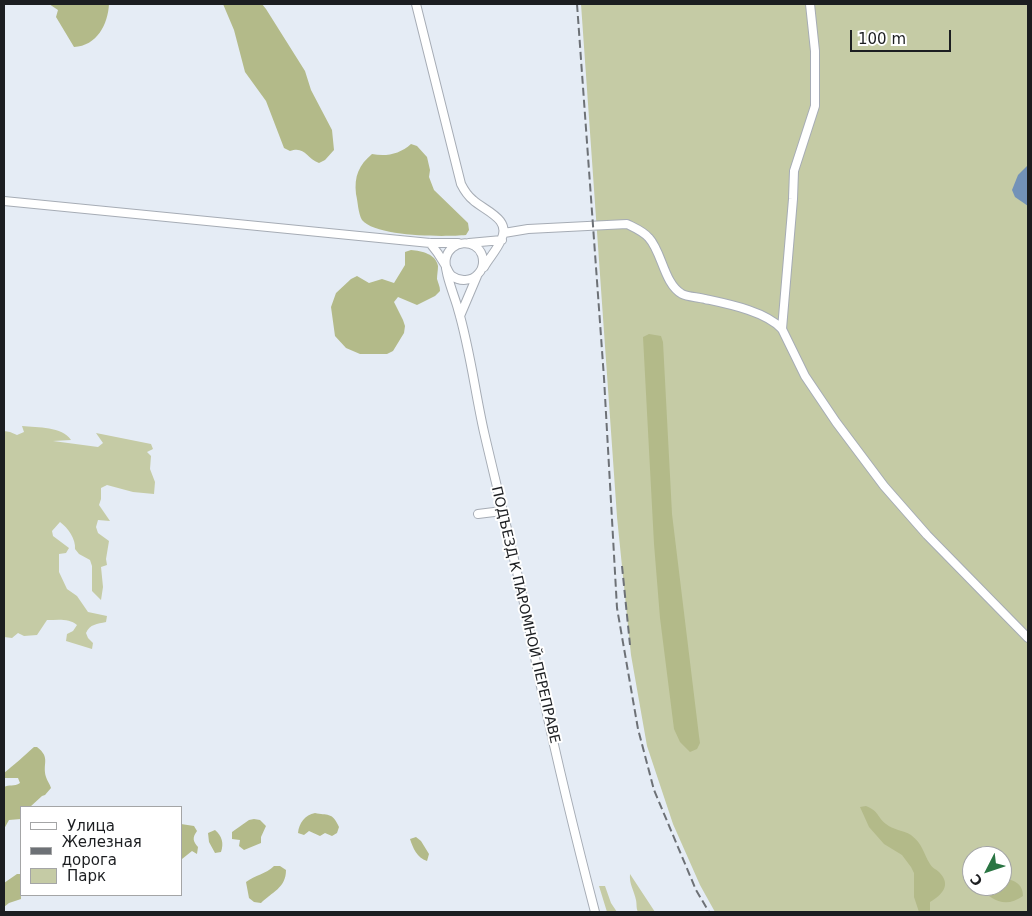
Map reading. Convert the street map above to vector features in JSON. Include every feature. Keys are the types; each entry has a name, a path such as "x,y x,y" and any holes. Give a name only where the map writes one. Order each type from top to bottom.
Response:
{"street":[{"path":"416,4 461,184 473,200 501,221 503,236 480,272 465,281 458,280 448,271 446,264 430,243"},
{"path":"782,329 794,171 815,106 815,51 810,4"},
{"path":"4,201 430,243 463,243 473,245 482,255 483,262 460,316"},
{"path":"446,264 448,251 453,246 528,229 627,224 641,230 651,240 673,284 682,294 725,303 762,316 782,329 805,376 836,422 884,486 927,535 1028,638"},
{"name":"ПОДЪЕЗД К ПАРОМНОЙ ПЕРЕПРАВЕ","path":"446,264 460,316 562,776 596,912"},
{"path":"478,514 502,511"}],"green space":[{"path":"49,4 109,4 104,26 100,33 89,43 74,47 56,17 58,10"},
{"path":"223,4 262,4 266,9 305,71 311,90 332,130 334,150 325,160 319,163 302,151 290,151 284,148 266,101 245,72 234,30"},
{"path":"581,4 1028,4 1028,912 715,912 700,885 673,824 647,746 631,655 617,517"},
{"path":"411,144 417,146 427,157 430,170 429,177 434,190 468,223 469,230 466,235 427,236 395,233 370,226 362,220 356,194 358,171 372,154 393,154"},
{"path":"411,250 424,252 437,262 437,279 440,291 435,296 417,305 398,297 394,302 405,326 404,333 393,351 387,354 360,354 346,348 335,336 331,307 336,293 357,276 369,283 382,279 394,283 405,265 405,252"},
{"path":"649,334 661,336 663,342 672,514 700,743 697,749 690,752 680,742 674,729 660,618 654,544 643,337"},
{"path":"22,426 56,430 67,435 71,440 53,441 98,447 103,443 96,433 151,444 153,449 147,452 151,456 150,469 155,482 154,494 133,492 107,485 101,488 99,505 110,521 98,520 96,527 98,533 109,541 107,565 101,567 103,587 101,600 92,591 92,566 90,560 79,554 75,549 71,534 60,522 52,531 53,536 69,548 66,553 59,554 59,572 67,589 77,596 88,612 107,616 106,622 92,626 86,633 93,643 92,649 66,641 67,634 73,631 77,625 67,620 47,620 37,635 24,636 18,633 12,638 4,637 4,431 17,435 24,432"},
{"path":"34,747 37,747 44,754 46,777 51,788 31,806 20,806 20,819 9,820 4,829 4,787 20,783 18,778 5,778 4,773"},
{"path":"866,806 876,812 889,826 908,833 915,838 931,865 943,877 945,881 944,889 942,893 930,902 930,912 919,912 914,897 914,873 911,867 902,855 884,844 869,827 860,807"},
{"path":"315,813 329,815 334,818 339,827 337,833 332,836 325,833 320,836 309,831 304,835 298,833 303,820"},
{"path":"249,820 260,820 266,826 261,837 261,843 244,850 239,846 240,840 232,839 232,832"},
{"path":"182,824 194,826 197,831 194,839 198,847 197,854 192,851 182,859"},
{"path":"215,830 221,837 222,846 221,852 215,853 209,842 208,833"},
{"path":"416,837 421,841 429,854 427,861 418,855 413,846 410,839"},
{"path":"274,866 280,866 286,870 284,881 278,889 261,903 254,902 249,898 246,882"},
{"path":"20,874 21,899 4,907 4,883"},
{"path":"630,874 655,912 638,912"},
{"path":"1012,881 1019,885 1023,891 1023,896 1010,902 993,899 989,896 1012,896"},
{"path":"599,886 605,886 611,903 617,912 607,912"}],"water":[{"path":"1028,165 1028,206 1015,197 1012,190 1018,175"}],"railway":[{"path":"577,4 604,378 617,608 638,729 654,790 696,890 709,912"},
{"path":"622,566 630,645"}]}
